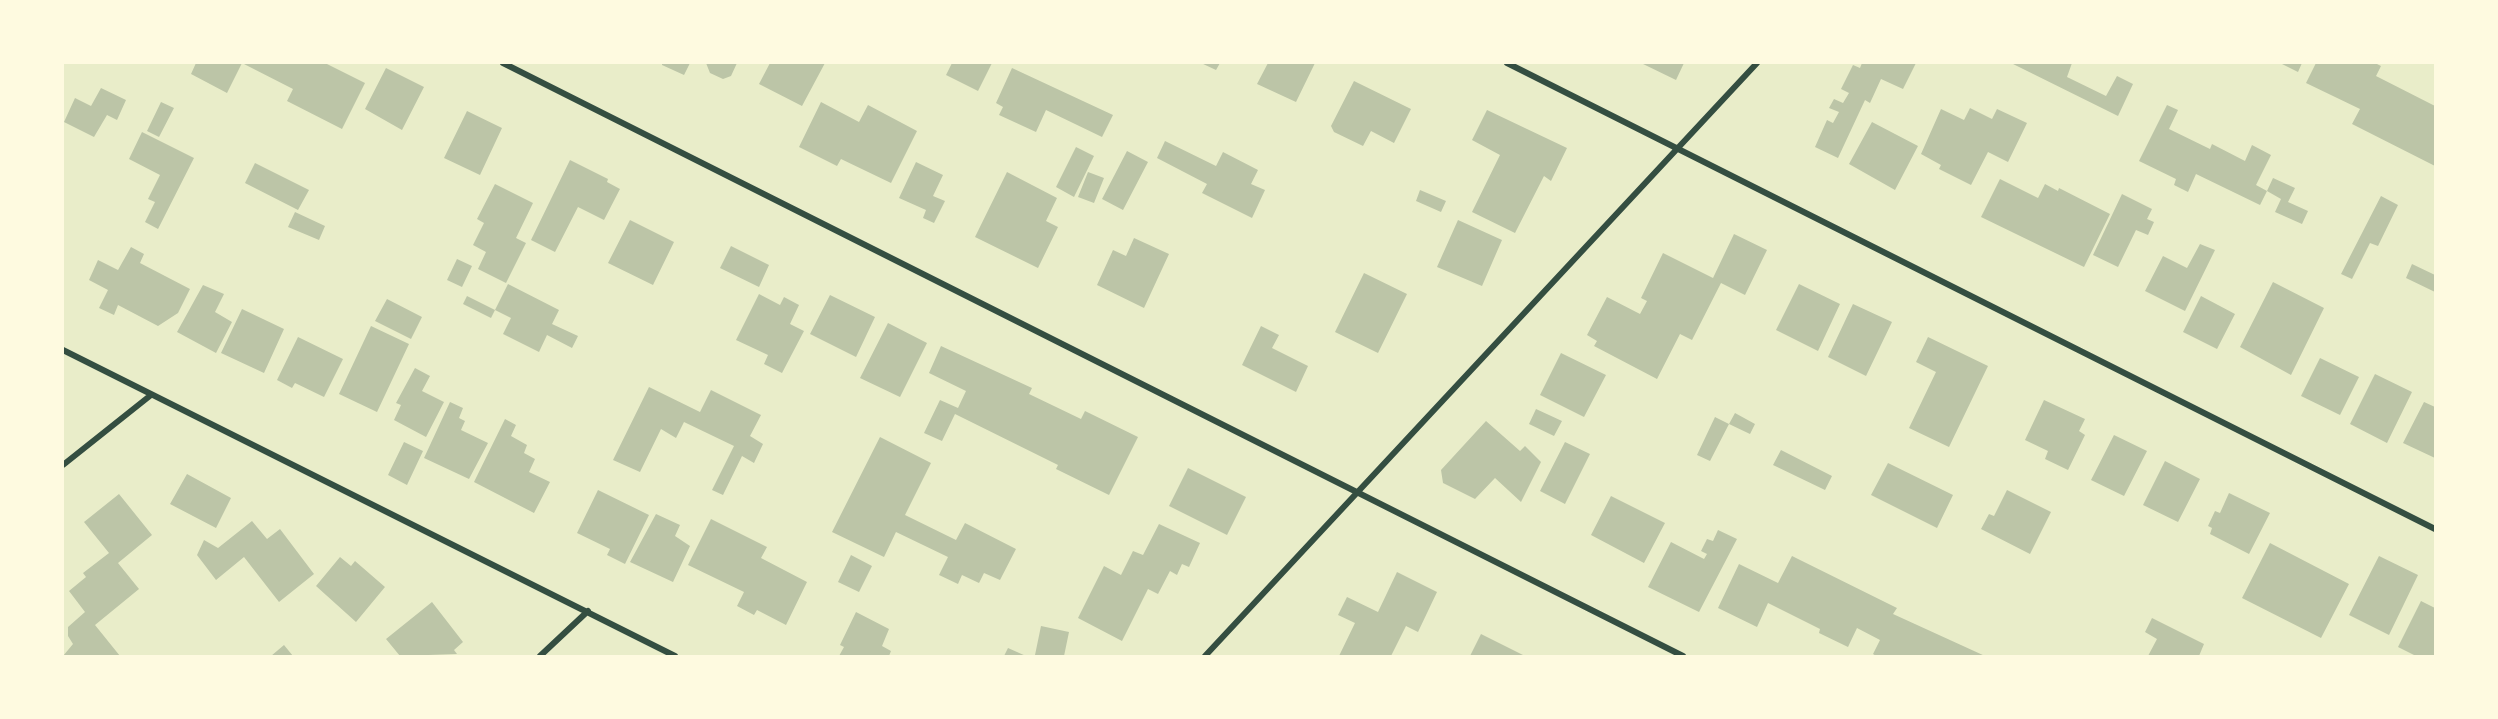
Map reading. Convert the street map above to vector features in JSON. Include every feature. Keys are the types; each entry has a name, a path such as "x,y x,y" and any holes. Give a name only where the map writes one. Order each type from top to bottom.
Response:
{"street":[{"path":"503,63 1683,656"},
{"path":"1507,63 2435,529"},
{"path":"1205,656 1757,63"},
{"path":"63,350 675,656"},
{"path":"63,465 151,395"},
{"path":"540,656 588,611"}],"building":[{"path":"196,63 242,63 227,93 191,74"},
{"path":"242,63 325,63 365,83 342,129 287,101 293,89"},
{"path":"662,63 690,63 684,75"},
{"path":"706,63 737,63 731,76 723,79 710,73"},
{"path":"770,63 825,63 802,106 759,84"},
{"path":"952,63 992,63 978,91 946,75"},
{"path":"1201,63 1220,63 1216,70"},
{"path":"1268,63 1315,63 1296,102 1257,84"},
{"path":"1641,63 1684,63 1676,80"},
{"path":"1862,63 1916,63 1903,89 1881,79 1870,103 1865,100 1838,158 1815,147 1827,120 1833,123 1839,112 1829,108 1834,99 1843,103 1849,93 1841,89 1853,65 1860,68"},
{"path":"2011,63 2072,63 2067,77 2106,96 2117,76 2133,84 2118,116"},
{"path":"2280,63 2302,63 2298,72"},
{"path":"2316,63 2375,63 2381,66 2376,76 2435,106 2435,166 2352,124 2360,109 2306,83"},
{"path":"386,68 424,87 402,130 365,109"},
{"path":"1012,68 1113,115 1102,137 1046,110 1036,132 999,115 1003,107 996,103"},
{"path":"1354,81 1411,109 1394,143 1371,131 1363,146 1334,132 1331,126"},
{"path":"101,88 126,100 117,120 107,115 94,137 64,122 75,98 91,106"},
{"path":"161,102 174,108 159,137 147,131"},
{"path":"821,102 859,122 868,105 917,131 891,183 841,159 837,166 799,147"},
{"path":"2167,105 2178,110 2169,129 2210,149 2212,144 2245,161 2252,145 2271,155 2256,185 2267,191 2260,205 2196,174 2188,192 2174,185 2176,179 2139,161"},
{"path":"1970,108 1992,119 1997,109 2027,123 2008,162 1988,152 1971,185 1939,169 1941,165 1921,154 1941,109 1964,120"},
{"path":"1487,110 1567,148 1551,181 1544,176 1515,233 1472,212 1500,155 1472,140"},
{"path":"467,111 502,128 480,175 444,158"},
{"path":"1872,122 1918,146 1895,190 1849,164"},
{"path":"142,132 194,158 158,229 145,222 155,202 148,199 160,175 129,159"},
{"path":"1165,141 1216,166 1223,152 1258,170 1251,184 1265,190 1252,218 1202,193 1207,184 1157,158"},
{"path":"1076,147 1094,156 1074,197 1056,187"},
{"path":"1127,151 1148,162 1123,210 1102,199"},
{"path":"570,160 608,179 607,182 620,189 604,220 578,207 555,252 531,240"},
{"path":"916,162 943,175 933,196 945,201 934,223 923,218 926,210 899,198"},
{"path":"255,163 309,190 298,210 245,183"},
{"path":"1007,172 1057,198 1046,221 1058,227 1038,268 975,237"},
{"path":"1088,172 1104,178 1094,203 1078,197"},
{"path":"2273,178 2295,188 2288,202 2308,211 2302,224 2275,212 2281,199 2267,191"},
{"path":"2000,179 2038,198 2045,184 2058,191 2059,188 2110,214 2084,267 1981,217"},
{"path":"495,184 533,203 516,238 526,243 506,283 478,269 486,252 473,245 484,223 477,219"},
{"path":"1420,190 1446,201 1441,212 1416,201"},
{"path":"2122,194 2152,209 2147,219 2154,222 2148,235 2136,230 2118,267 2093,255"},
{"path":"2381,196 2398,205 2378,246 2370,243 2352,279 2341,274"},
{"path":"295,212 325,226 319,240 288,227"},
{"path":"630,220 674,242 653,285 608,263"},
{"path":"1458,220 1502,240 1482,286 1437,267"},
{"path":"1734,234 1767,250 1745,295 1721,283 1692,340 1680,334 1657,379 1594,346 1597,341 1587,335 1607,297 1640,314 1647,301 1641,298 1663,253 1713,278"},
{"path":"1134,238 1169,254 1144,308 1097,285 1113,250 1126,256"},
{"path":"2200,244 2215,250 2185,311 2145,291 2163,256 2187,268"},
{"path":"731,246 769,265 759,287 720,268"},
{"path":"131,247 144,254 140,263 190,289 178,313 158,326 118,305 114,315 99,308 108,290 89,280 98,260 118,270"},
{"path":"457,259 472,266 462,287 447,280"},
{"path":"2412,264 2435,275 2435,292 2406,278"},
{"path":"1364,273 1407,294 1378,353 1335,332"},
{"path":"2273,282 2324,308 2291,375 2240,347"},
{"path":"508,284 559,310 552,324 578,336 572,348 547,335 539,352 503,334 511,318 495,310"},
{"path":"1799,284 1840,304 1818,351 1776,330"},
{"path":"203,285 224,294 215,312 232,322 216,353 177,332"},
{"path":"759,294 780,305 784,297 799,305 790,324 804,331 782,373 764,364 768,355 736,340"},
{"path":"830,295 875,317 856,357 810,334"},
{"path":"467,296 495,310 491,318 463,304"},
{"path":"2201,296 2235,314 2217,349 2183,332"},
{"path":"387,299 422,317 411,339 375,321"},
{"path":"1853,304 1892,322 1866,376 1828,357"},
{"path":"242,309 284,329 264,373 221,353"},
{"path":"888,323 927,343 900,397 860,378"},
{"path":"371,326 409,344 377,412 339,394"},
{"path":"1261,326 1279,335 1272,348 1308,366 1296,392 1242,365"},
{"path":"298,337 343,359 324,397 295,383 292,388 277,380"},
{"path":"1928,337 1988,366 1949,447 1909,428 1936,372 1916,362"},
{"path":"941,346 1032,388 1029,394 1081,419 1085,411 1138,437 1109,495 1056,469 1058,465 955,414 942,441 924,433 940,400 958,408 966,391 929,373"},
{"path":"1561,353 1606,375 1584,417 1540,395"},
{"path":"2320,358 2359,377 2340,415 2301,396"},
{"path":"415,368 430,376 422,391 444,402 426,437 394,420 401,405 396,403"},
{"path":"2375,374 2412,392 2387,443 2350,424"},
{"path":"649,387 700,412 711,390 761,415 750,436 763,444 754,463 742,456 723,495 712,490 734,446 684,422 676,438 661,429 640,472 613,460"},
{"path":"2044,400 2085,419 2079,431 2085,435 2068,470 2045,459 2048,451 2025,440"},
{"path":"450,402 463,408 459,418 465,421 461,430 488,443 469,479 424,458"},
{"path":"2424,402 2435,407 2435,458 2403,443"},
{"path":"1536,409 1562,421 1554,436 1529,424"},
{"path":"1735,413 1755,424 1750,434 1729,424"},
{"path":"1715,417 1729,424 1710,461 1697,455"},
{"path":"505,419 516,425 511,436 527,445 524,453 535,459 529,472 550,482 534,513 474,482"},
{"path":"1486,421 1520,451 1525,446 1541,462 1521,502 1495,478 1475,499 1443,483 1441,470"},
{"path":"2114,435 2147,451 2124,496 2091,480"},
{"path":"880,437 931,463 905,515 956,540 965,523 1016,549 1000,580 984,573 979,583 962,575 958,584 939,575 948,557 896,532 884,557 832,532"},
{"path":"404,442 423,451 407,485 388,475"},
{"path":"1565,442 1590,454 1565,504 1540,491"},
{"path":"1781,450 1832,476 1825,490 1773,465"},
{"path":"2165,461 2200,479 2178,522 2143,505"},
{"path":"1888,463 1953,495 1937,528 1871,495"},
{"path":"1188,468 1246,497 1227,535 1169,506"},
{"path":"187,474 231,498 216,528 170,504"},
{"path":"598,490 649,515 625,564 607,555 610,549 577,533"},
{"path":"2007,490 2051,512 2030,554 1981,529 1989,514 1994,516"},
{"path":"2229,493 2270,513 2249,554 2210,534 2212,528 2208,526 2215,511 2220,513"},
{"path":"119,494 152,535 118,563 139,589 95,625 120,656 63,656 73,644 68,636 68,627 85,612 69,591 86,577 83,573 109,553 84,522"},
{"path":"1611,496 1665,523 1644,563 1591,535"},
{"path":"656,514 680,525 675,536 690,546 673,582 630,562"},
{"path":"711,519 767,547 761,558 807,582 786,625 757,610 754,615 737,606 744,592 688,565"},
{"path":"252,521 267,539 280,529 314,574 279,602 244,557 216,580 197,555 204,540 218,548"},
{"path":"1159,524 1200,543 1189,567 1182,564 1177,575 1170,571 1158,594 1148,589 1122,641 1078,618 1104,566 1121,575 1133,551 1143,555"},
{"path":"1718,530 1737,539 1699,612 1648,587 1671,542 1704,559 1707,554 1701,551 1707,539 1713,541"},
{"path":"2270,543 2349,584 2321,638 2242,598"},
{"path":"851,555 872,566 859,592 838,582"},
{"path":"1792,556 1897,608 1893,614 1985,656 1876,656 1873,654 1880,640 1857,628 1848,647 1819,633 1820,629 1768,603 1757,627 1718,608 1739,564 1778,583"},
{"path":"2379,556 2418,575 2389,635 2349,615"},
{"path":"340,557 351,566 355,561 385,587 356,622 316,586"},
{"path":"1397,572 1437,592 1418,632 1406,626 1391,656 1339,656 1355,623 1338,615 1347,597 1378,612"},
{"path":"2421,601 2435,608 2435,656 2416,656 2398,647"},
{"path":"432,602 463,642 454,650 457,654 400,656 386,639"},
{"path":"856,612 889,629 882,646 891,651 889,656 839,656 844,647 840,645"},
{"path":"2152,618 2204,644 2199,656 2148,656 2157,639 2145,632"},
{"path":"1041,626 1069,632 1064,656 1035,655"},
{"path":"1481,634 1525,656 1470,656"},
{"path":"284,645 293,656 271,656"},
{"path":"1008,648 1026,656 1004,656"}]}
